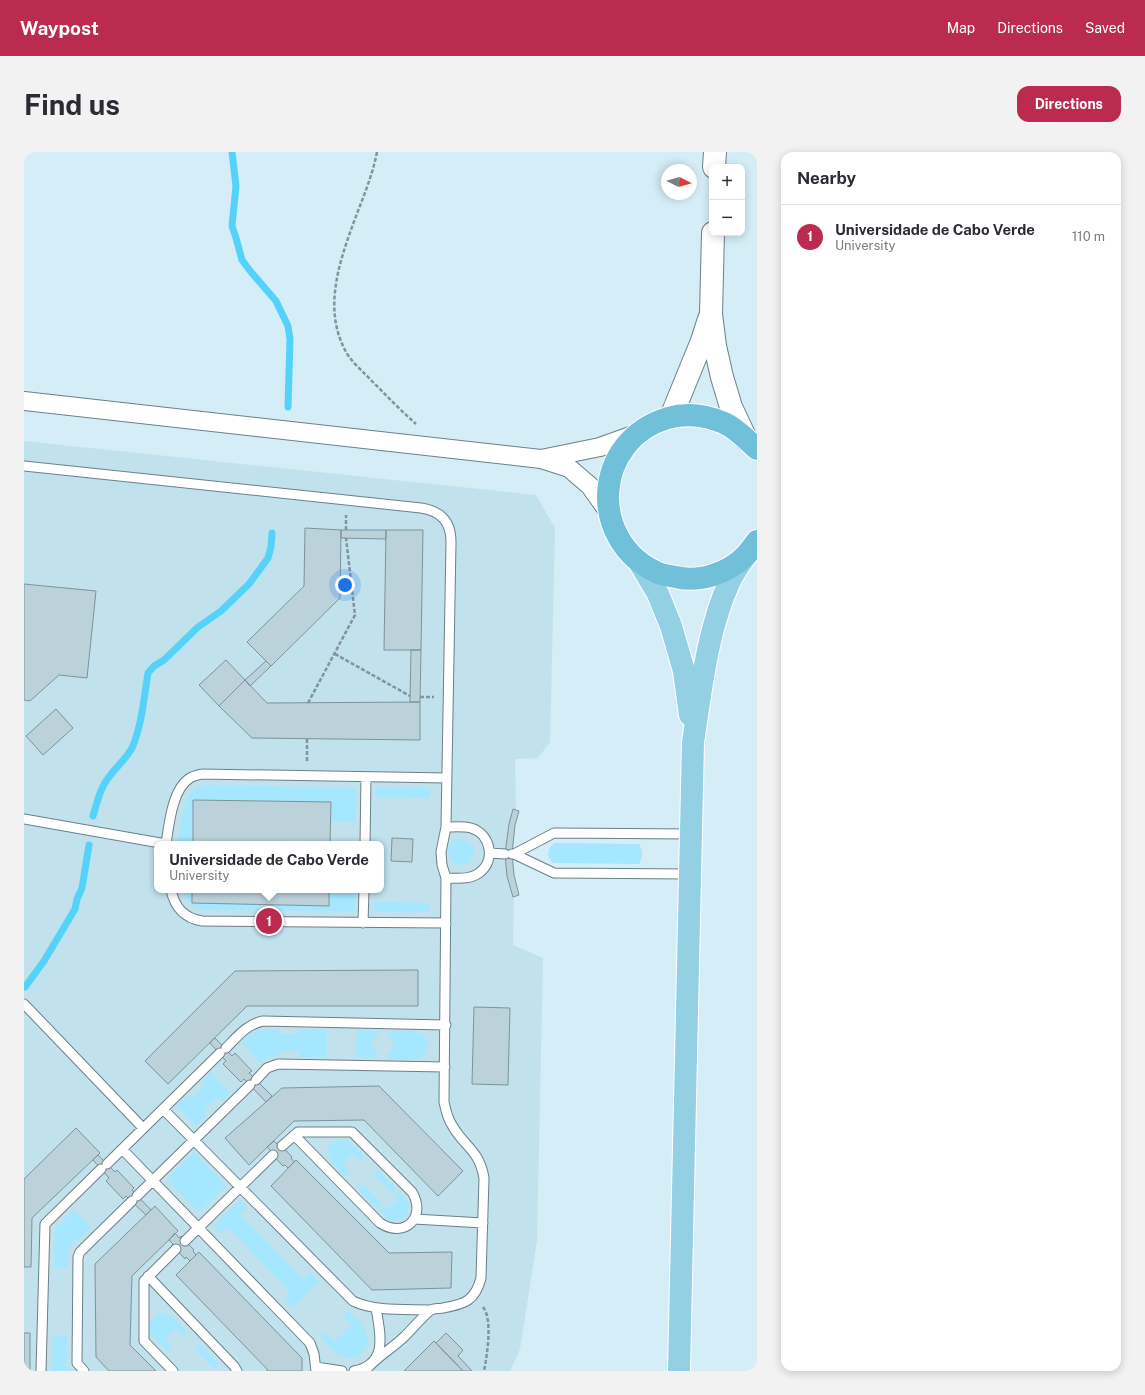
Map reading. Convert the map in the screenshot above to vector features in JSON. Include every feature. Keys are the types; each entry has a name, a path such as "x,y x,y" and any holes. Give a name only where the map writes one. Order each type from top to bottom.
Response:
{"highway":[{"path":"751,549 726,570 704,577 681,578 659,573 639,562 622,544 611,522 607,497 611,472 620,451 636,434 655,422 678,415 701,416 724,423 752,444"}],"main road":[{"path":"714,164 715,152"},
{"path":"713,236 711,314 722,377 731,407 752,444"},
{"path":"671,417 702,341 711,314"},
{"path":"679,1371 693,742 704,673 717,614 729,582 751,549"},
{"path":"639,562 658,594 671,626 684,671 693,742"}],"street":[{"path":"24,401 541,459 569,468 590,486 610,514"},
{"path":"541,459 600,447 636,434"}],"lane":[{"path":"24,466 432,510 442,516 448,525 451,535 446,827 441,852 442,865 446,878 446,1024 444,1102 446,1114 458,1135 476,1154 484,1178 481,1278 479,1288 474,1296 467,1302 432,1310 376,1308 363,1306 353,1301 163,1109"},
{"path":"166,841 171,812 177,795 183,784 190,777 202,774 447,778"},
{"path":"365,841 366,777"},
{"path":"24,819 154,842"},
{"path":"446,827 472,829 479,832 485,838 489,846 490,854 485,868 472,877 446,878"},
{"path":"511,854 554,833 691,834"},
{"path":"490,854 511,854 554,873 690,874"},
{"path":"172,893 178,908 192,920 446,923"},
{"path":"363,923 364,893"},
{"path":"24,1004 143,1128"},
{"path":"41,1371 45,1224 248,1026 254,1022 263,1020 446,1024"},
{"path":"84,1371 77,1363 78,1258 80,1252 267,1068 278,1064 445,1067"},
{"path":"282,1146 294,1135 298,1132 352,1132 412,1192 416,1200 417,1210 414,1219 406,1226 397,1230 388,1228 380,1223 294,1135"},
{"path":"122,1149 310,1343 314,1354 316,1369 342,1371"},
{"path":"185,1241 273,1155"},
{"path":"414,1219 483,1223"},
{"path":"173,1371 144,1341 144,1281 176,1249"},
{"path":"148,1276 234,1366 237,1371"},
{"path":"365,1371 379,1353 381,1340 376,1308"},
{"path":"354,1371 362,1370 372,1363 403,1338 432,1310"}],"path":[{"path":"377,152 374,168 345,249 336,283 334,305 336,327 345,350 354,363 392,403 420,427"},
{"path":"308,703 355,615 346,538"},
{"path":"335,654 410,696"},
{"path":"307,739 307,775"},
{"path":"474,1296 486,1311 488,1322 488,1348 484,1371"}],"shaded area":[{"path":"24,441 536,495 555,528 550,742 538,758 515,759 516,810 509,854 514,897 513,945 543,958 537,1241 520,1349 510,1371 24,1371"},
{"path":"203,785 356,788 356,822 331,822 331,802 194,800 193,841 178,841 182,816 186,802 193,790"},
{"path":"375,788 430,788 430,798 375,797"},
{"path":"461,839 470,843 474,852 470,861 461,865 452,861 448,852 452,843"},
{"path":"554,843 639,844 642,851 642,856 639,864 553,863 549,858 548,853"},
{"path":"185,893 192,893 192,903 328,906 329,893 355,893 355,911 204,910 193,906"},
{"path":"374,902 429,903 429,912 374,911"},
{"path":"262,1029 280,1029 280,1034 299,1034 299,1029 327,1030 327,1057 299,1057 299,1052 279,1051 279,1056 268,1058 260,1063 241,1042 246,1037"},
{"path":"357,1030 379,1031 379,1034 376,1036 372,1044 375,1052 378,1054 378,1058 356,1058"},
{"path":"388,1031 407,1031 420,1034 425,1037 428,1042 427,1050 422,1056 415,1059 403,1060 387,1058 387,1055 393,1048 393,1042 388,1035"},
{"path":"211,1072 230,1093 222,1101 218,1097 204,1111 207,1115 196,1126 177,1106 188,1095 192,1098 206,1084 202,1081"},
{"path":"340,1139 351,1143 365,1157 360,1161 353,1154 343,1164 350,1172 345,1176 332,1162 328,1152 329,1147 333,1142"},
{"path":"194,1152 226,1186 199,1212 167,1179"},
{"path":"378,1170 397,1189 392,1193 373,1174"},
{"path":"363,1184 382,1204 377,1209 358,1189"},
{"path":"400,1192 408,1202 409,1206 407,1214 401,1219 394,1221 390,1220 380,1212 385,1207 387,1209 397,1200 395,1197"},
{"path":"240,1200 247,1208 240,1215 303,1279 311,1273 319,1282 293,1308 284,1299 290,1292 228,1227 221,1234 213,1226"},
{"path":"74,1210 91,1228 68,1248 68,1267 54,1267 55,1229"},
{"path":"348,1311 364,1328 368,1341 367,1346 361,1354 352,1358 346,1358 338,1354 330,1348 321,1337 326,1333 334,1341 352,1325 343,1316"},
{"path":"162,1313 173,1318 187,1332 182,1336 175,1329 165,1339 172,1346 167,1351 154,1336 150,1326 151,1321"},
{"path":"53,1335 67,1336 66,1366 71,1371 52,1371"},
{"path":"200,1344 218,1364 214,1369 195,1349"}],"building":[{"path":"305,528 341,530 340,598 271,666 247,642 304,586"},
{"path":"341,530 386,530 386,539 341,538"},
{"path":"386,530 423,530 421,650 384,650"},
{"path":"24,584 96,591 87,678 59,675 30,701 24,700"},
{"path":"411,650 421,650 420,702 410,702"},
{"path":"226,660 245,680 219,706 199,685"},
{"path":"266,661 271,666 250,686 245,680"},
{"path":"245,680 267,703 420,702 420,740 252,738 219,706"},
{"path":"56,709 73,728 43,755 26,736"},
{"path":"193,800 331,802 330,841 193,841"},
{"path":"513,809 519,811 515,825 512,854 514,875 519,895 513,897 507,876 505,854 509,824"},
{"path":"392,838 413,839 412,862 391,861"},
{"path":"192,893 329,893 329,906 192,903"},
{"path":"418,970 418,1006 247,1006 168,1084 145,1061 235,971"},
{"path":"474,1007 510,1008 508,1085 472,1084"},
{"path":"215,1038 232,1056 235,1053 252,1071 249,1073 272,1096 266,1102 244,1079 241,1082 223,1064 226,1061 210,1043"},
{"path":"379,1086 463,1171 438,1196 364,1120 294,1121 249,1165 225,1138 282,1088"},
{"path":"76,1128 100,1153 32,1218 31,1267 24,1267 24,1179"},
{"path":"274,1141 278,1145 282,1146 292,1157 291,1158 294,1162 288,1168 285,1165 283,1166 267,1147"},
{"path":"98,1155 115,1172 117,1170 134,1188 132,1190 151,1210 146,1215 126,1196 123,1199 106,1181 109,1178 93,1160"},
{"path":"296,1160 389,1253 452,1252 451,1288 372,1290 271,1186"},
{"path":"155,1206 178,1231 132,1276 130,1345 156,1371 109,1371 96,1357 95,1264"},
{"path":"175,1233 179,1238 181,1236 194,1250 193,1251 196,1255 190,1261 186,1257 185,1259 169,1240"},
{"path":"199,1252 302,1358 302,1371 267,1371 267,1369 176,1275"},
{"path":"24,1333 30,1333 30,1371 24,1371"},
{"path":"446,1333 463,1350 458,1356 472,1371 463,1371 436,1343"},
{"path":"434,1341 463,1371 404,1371"}],"waterway":[{"path":"232,152 236,186 232,226 242,260 276,301 288,326 290,339 288,407"},
{"path":"93,816 103,786 132,748 140,720 148,673 154,666 164,660 198,627 221,611 249,584 268,558 271,547 272,533"},
{"path":"25,987 44,961 75,909 77,899 82,888 89,845"}],"place":[{"name":"Universidade de Cabo Verde","path":"269,921"}]}
